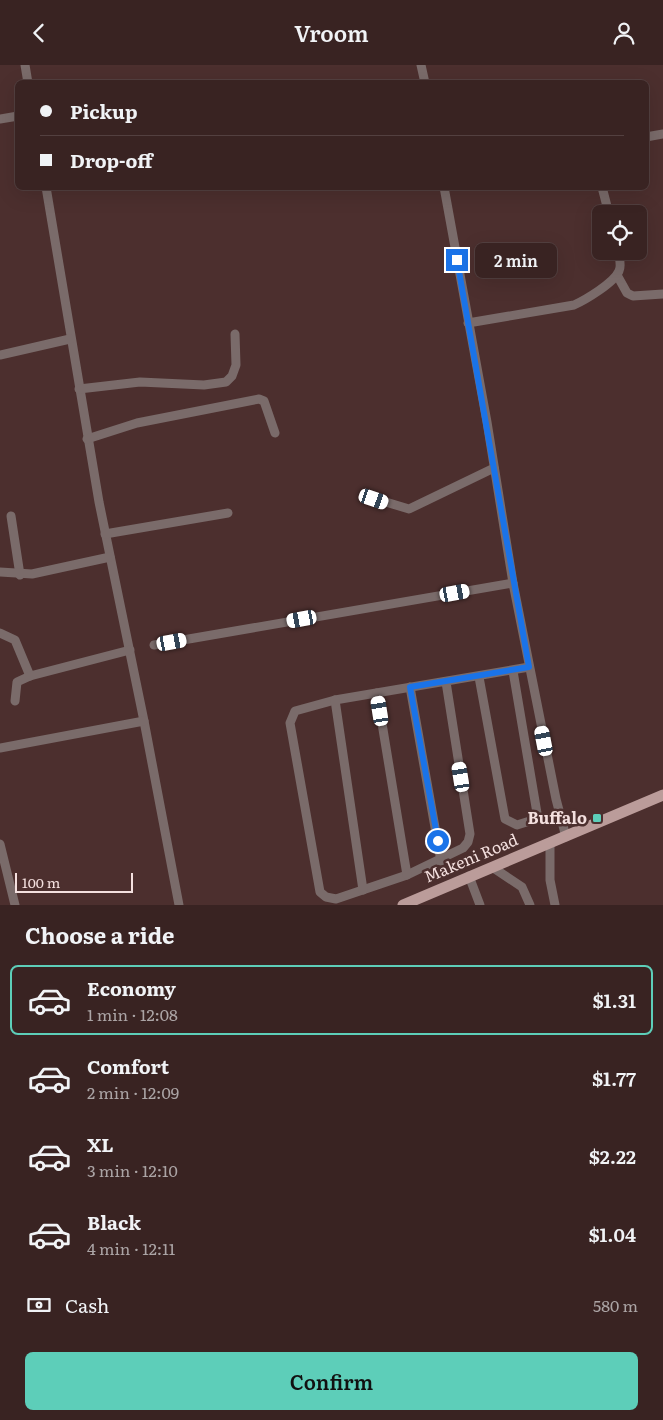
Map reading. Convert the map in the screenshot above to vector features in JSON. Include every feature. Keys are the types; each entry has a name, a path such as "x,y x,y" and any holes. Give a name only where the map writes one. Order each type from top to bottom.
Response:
{"main road":[{"name":"Makeni Road","path":"402,905 663,795"}],"street":[{"path":"25,65 28,80"},
{"path":"421,65 424,80"},
{"path":"0,119 15,116"},
{"path":"649,136 663,134"},
{"path":"46,190 70,339 105,534 130,650 179,905"},
{"path":"445,190 513,583 556,799 566,837"},
{"path":"603,190 606,205"},
{"path":"468,323 574,305 586,300 617,275 621,264 620,260"},
{"path":"617,275 627,293 633,296 663,293"},
{"path":"79,389 140,382 204,385 226,382 232,375 236,365 235,334"},
{"path":"0,355 70,339"},
{"path":"88,439 119,427 259,399 264,401 275,433"},
{"path":"366,496 409,509 494,468"},
{"path":"105,534 228,513"},
{"path":"11,516 20,575"},
{"path":"0,572 20,575 32,574 110,557"},
{"path":"154,645 513,583"},
{"path":"0,633 15,640 30,676"},
{"path":"15,701 17,683 30,676 130,650"},
{"path":"446,682 470,834 468,842 463,848 441,861 407,875 336,899 326,897 320,892 290,723 292,714 298,708 334,700 410,687 479,677 529,667"},
{"path":"479,677 505,819 517,825 533,820 537,813 513,671"},
{"path":"410,687 441,861"},
{"path":"377,693 407,875"},
{"path":"334,700 363,890"},
{"path":"0,748 144,721"},
{"path":"550,843 550,880 555,905"},
{"path":"0,845 15,905"},
{"path":"492,867 522,887 530,905"},
{"path":"469,876 480,905"}],"place":[{"name":"Buffalo","path":"597,818"}],"route":[{"path":"438,841 410,687 462,680 529,667 457,260"}]}
